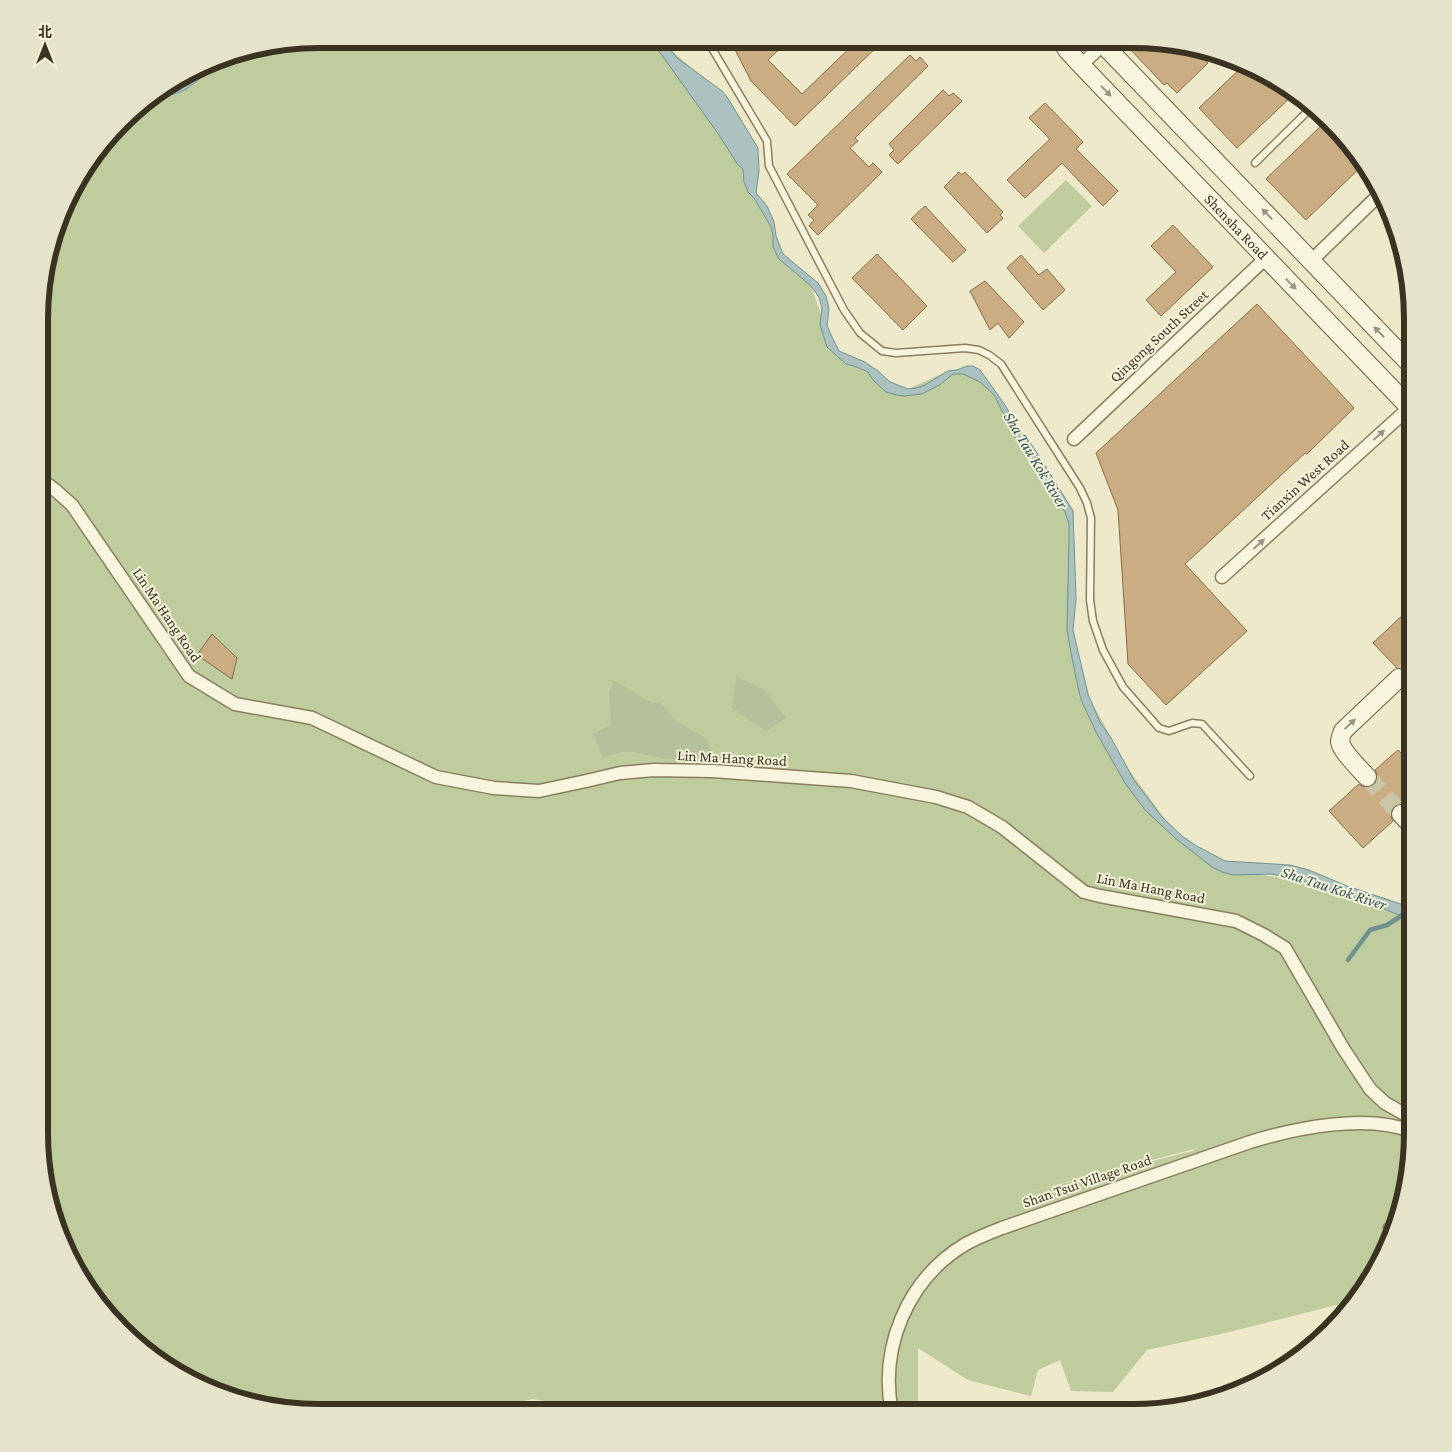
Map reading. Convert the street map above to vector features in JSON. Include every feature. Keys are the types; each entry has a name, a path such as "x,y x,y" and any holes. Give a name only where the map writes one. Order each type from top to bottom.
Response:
{"main road":[{"name":"Shensha Road","path":"1066,48 1404,403"},
{"name":"Shensha Road","path":"1110,48 1404,358"},
{"path":"1368,777 1342,748 1341,736 1343,731 1399,678"}],"street":[{"path":"1082,65 1098,48"},
{"path":"1311,261 1376,198"},
{"name":"Qingong South Street","path":"1074,439 1266,258"},
{"name":"Tianxin West Road","path":"1222,577 1404,416"},
{"name":"Lin Ma Hang Road","path":"48,485 72,505 189,676 235,704 312,718 436,777 494,788 539,791 620,773 654,770 712,771 850,782 936,797 968,807 1002,827 1084,892 1236,921 1285,948 1343,1048 1370,1089 1404,1113"},
{"name":"Shan Tsui Village Road","path":"891,1404 888,1387 890,1358 892,1344 903,1315 916,1290 932,1271 953,1253 976,1239 1002,1228 1250,1142 1280,1134 1321,1126 1346,1124 1396,1126 1404,1129"}],"lane":[{"path":"712,48 767,141 769,166 844,310 860,333 882,351 896,353 965,348 979,350 1001,364 1080,488 1087,503 1091,518 1090,600 1093,621 1103,650 1123,686 1159,728 1170,731 1192,723 1202,724 1250,776"},
{"path":"1255,163 1307,111"}],"green space":[{"path":"301,48 668,48 733,106 758,148 744,183 771,227 779,259 811,286 835,354 868,372 908,389 948,371 973,366 1074,511 1069,539 1073,630 1087,698 1075,696 1091,701 1129,770 1176,834 1231,869 1308,883 1315,889 1313,884 1404,912 1404,1151 1399,1186 1384,1237 1359,1284 1344,1303 1225,1333 1147,1350 1113,1392 1071,1391 1060,1360 1038,1370 1031,1396 968,1380 918,1348 918,1404 559,1404 532,1399 513,1404 301,1404 249,1395 199,1377 168,1359 139,1336 140,1333 130,1328 115,1312 93,1284 75,1253 57,1203 48,1151 48,301 53,266 68,215 93,168 115,140 140,115 168,93 199,75 249,57","holes":["1198,1148 1192,1151 1021,1194"]},
{"path":"1066,180 1092,206 1044,253 1018,226"},
{"path":"737,677 764,689 786,718 766,731 732,708"},
{"path":"613,681 652,703 660,702 677,722 706,738 715,758 664,759 634,752 622,752 603,757 593,734 611,725 609,691"}],"water":[{"name":"Sha Tau Kok River","path":"657,48 669,48 677,58 722,91 758,148 759,171 756,193 767,206 774,222 776,236 783,254 818,283 826,296 829,309 827,325 839,351 865,362 890,382 908,389 925,385 948,371 973,366 980,370 1005,405 1019,430 1041,459 1073,511 1076,599 1073,630 1088,694 1100,722 1134,780 1162,817 1182,836 1225,861 1290,865 1309,870 1347,886 1404,905 1404,917 1363,900 1294,878 1270,874 1233,875 1222,872 1212,867 1175,838 1145,810 1125,783 1096,732 1080,696 1067,630 1069,524 1065,512 1018,442 994,395 980,382 963,374 953,374 941,384 922,394 896,395 886,392 873,380 868,372 846,364 827,347 820,325 822,308 819,297 811,286 779,259 773,247 771,227 754,198 748,192 744,182 743,169 738,165 719,135"},
{"path":"205,72 190,87 175,94 166,95"}],"building":[{"path":"734,48 781,48 768,60 802,94 850,48 876,48 795,126 751,81"},
{"path":"1129,48 1151,48 1186,53 1190,56 1192,54 1202,57 1208,63 1177,93 1167,83 1164,85"},
{"path":"910,55 916,61 920,57 928,66 855,138 858,141 850,148 869,167 873,163 882,172 818,235 809,226 814,220 808,215 818,205 787,174"},
{"path":"1240,69 1269,84 1290,98 1237,148 1199,108"},
{"path":"943,90 949,96 953,93 962,101 898,164 889,155 894,150 889,144"},
{"path":"1045,103 1083,142 1076,149 1118,191 1103,206 1062,163 1025,198 1007,180 1050,139 1029,118"},
{"path":"1322,125 1359,169 1306,220 1266,179"},
{"path":"959,172 962,175 965,172 1003,212 1000,215 1003,218 987,233 944,187"},
{"path":"925,206 966,250 953,262 911,219"},
{"path":"1173,225 1213,267 1161,316 1146,300 1176,272 1151,246"},
{"path":"877,254 927,306 903,330 852,278"},
{"path":"1021,255 1039,275 1047,269 1065,290 1043,310 1007,268"},
{"path":"985,281 1024,322 1009,338 998,323 990,330 970,291"},
{"path":"1257,304 1354,408 1307,454 1305,453 1185,564 1247,631 1166,705 1128,664 1118,510 1096,453"},
{"path":"1404,614 1404,669 1397,668 1373,643"},
{"path":"212,634 237,658 232,679 197,655"},
{"path":"1398,750 1404,756 1404,804 1394,806 1391,811 1393,821 1363,848 1329,811 1359,784 1364,787 1374,785 1377,780 1375,770"}],"waterway":[{"path":"1348,960 1370,930 1387,925 1404,912"}],"tunnel":[{"path":"1399,678 1404,673"},
{"path":"1367,777 1401,814"}]}
